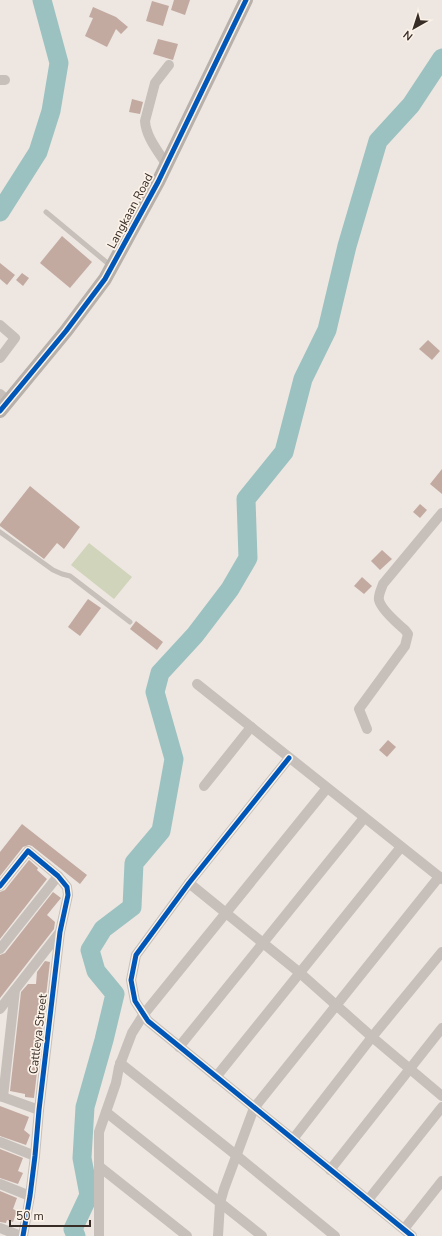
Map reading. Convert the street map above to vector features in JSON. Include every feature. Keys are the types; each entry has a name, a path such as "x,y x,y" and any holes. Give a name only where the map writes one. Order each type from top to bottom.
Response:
{"street":[{"name":"Langkaan Road","path":"3,402 66,331 112,266 166,164 246,0"},
{"path":"166,164 145,128 145,121 155,83 168,65"},
{"path":"0,324 15,338 0,358"},
{"path":"367,729 359,709 405,646 408,634 382,607 379,600 383,584 442,513"},
{"path":"197,684 441,878 336,1005 254,1108 224,1188 220,1203 218,1236"},
{"path":"204,786 250,727"},
{"path":"289,758 189,882 136,955 131,980 136,1001 148,1021 408,1233 442,1181"},
{"path":"101,1234 99,1132 116,1083 120,1063 132,1032 144,1014 327,788"},
{"path":"180,1047 364,818"},
{"path":"216,1077 401,847"},
{"name":"Cattleya Street","path":"0,886 28,851 58,876 67,887 68,895 60,932 35,1156 30,1196 22,1236"},
{"path":"0,949 58,876"},
{"path":"189,882 300,973 372,1037 442,1096"},
{"path":"0,1009 60,932"},
{"path":"293,1139 372,1037 442,952"},
{"path":"15,990 2,1097 39,1110"},
{"path":"330,1170 442,1028"},
{"path":"120,1063 335,1236"},
{"path":"368,1200 442,1107"},
{"path":"106,1112 262,1236"},
{"path":"0,1142 35,1156"},
{"path":"100,1167 187,1236"},
{"path":"0,1184 30,1196"},
{"path":"0,1228 22,1236"}],"lane":[{"path":"46,212 112,266"},
{"path":"0,532 52,570 70,576 130,622"}],"green space":[{"path":"89,543 132,577 114,599 71,565"}],"building":[{"path":"174,0 190,0 185,15 171,10"},
{"path":"152,1 169,6 163,26 146,21"},
{"path":"93,7 116,17 128,27 121,34 116,29 107,47 85,36 93,18 89,17"},
{"path":"158,39 178,44 173,60 153,54"},
{"path":"132,99 143,102 140,114 129,112"},
{"path":"62,236 92,262 70,288 40,263"},
{"path":"0,263 15,275 7,285 0,279"},
{"path":"22,273 29,278 23,286 16,280"},
{"path":"428,340 440,351 432,360 419,349"},
{"path":"442,469 442,494 430,484"},
{"path":"30,486 80,527 64,549 57,543 44,559 0,526"},
{"path":"420,504 427,510 420,518 413,512"},
{"path":"382,550 392,559 380,570 371,561"},
{"path":"362,577 372,586 364,594 354,586"},
{"path":"88,599 101,608 80,636 68,627"},
{"path":"136,621 163,642 157,650 130,629"},
{"path":"388,740 396,747 387,757 379,750"},
{"path":"22,824 87,875 80,884 29,845 23,847 0,876 0,852"},
{"path":"29,860 47,879 0,939 0,892 5,890"},
{"path":"53,892 61,898 47,915 55,922 54,929 0,998 0,955 5,953"},
{"path":"45,961 50,962 34,1098 25,1097 25,1094 10,1091 21,992 28,984 36,984 37,972"},
{"path":"0,1106 29,1117 24,1130 30,1135 26,1145 0,1136"},
{"path":"0,1149 23,1158 18,1171 23,1173 18,1184 0,1178"},
{"path":"0,1191 17,1198 13,1209 17,1211 13,1222 7,1220 6,1223 0,1222"}],"waterway":[{"path":"0,212 38,152 51,111 59,63 42,0"},
{"path":"76,1236 73,1229 89,1195 82,1158 85,1107 115,994 96,971 90,950 103,929 132,907 134,863 161,831 174,759 155,692 160,673 195,635 230,589 248,558 246,499 284,452 303,379 327,330 347,246 378,141 411,105 442,58"}],"cycle path":[{"path":"0,411 66,331 105,279 158,182 246,0"},
{"path":"289,758 189,883 136,955 131,980 135,1001 148,1021 412,1236"},
{"path":"0,886 28,851 58,876 67,887 68,895 60,932 35,1156 23,1236"}]}
